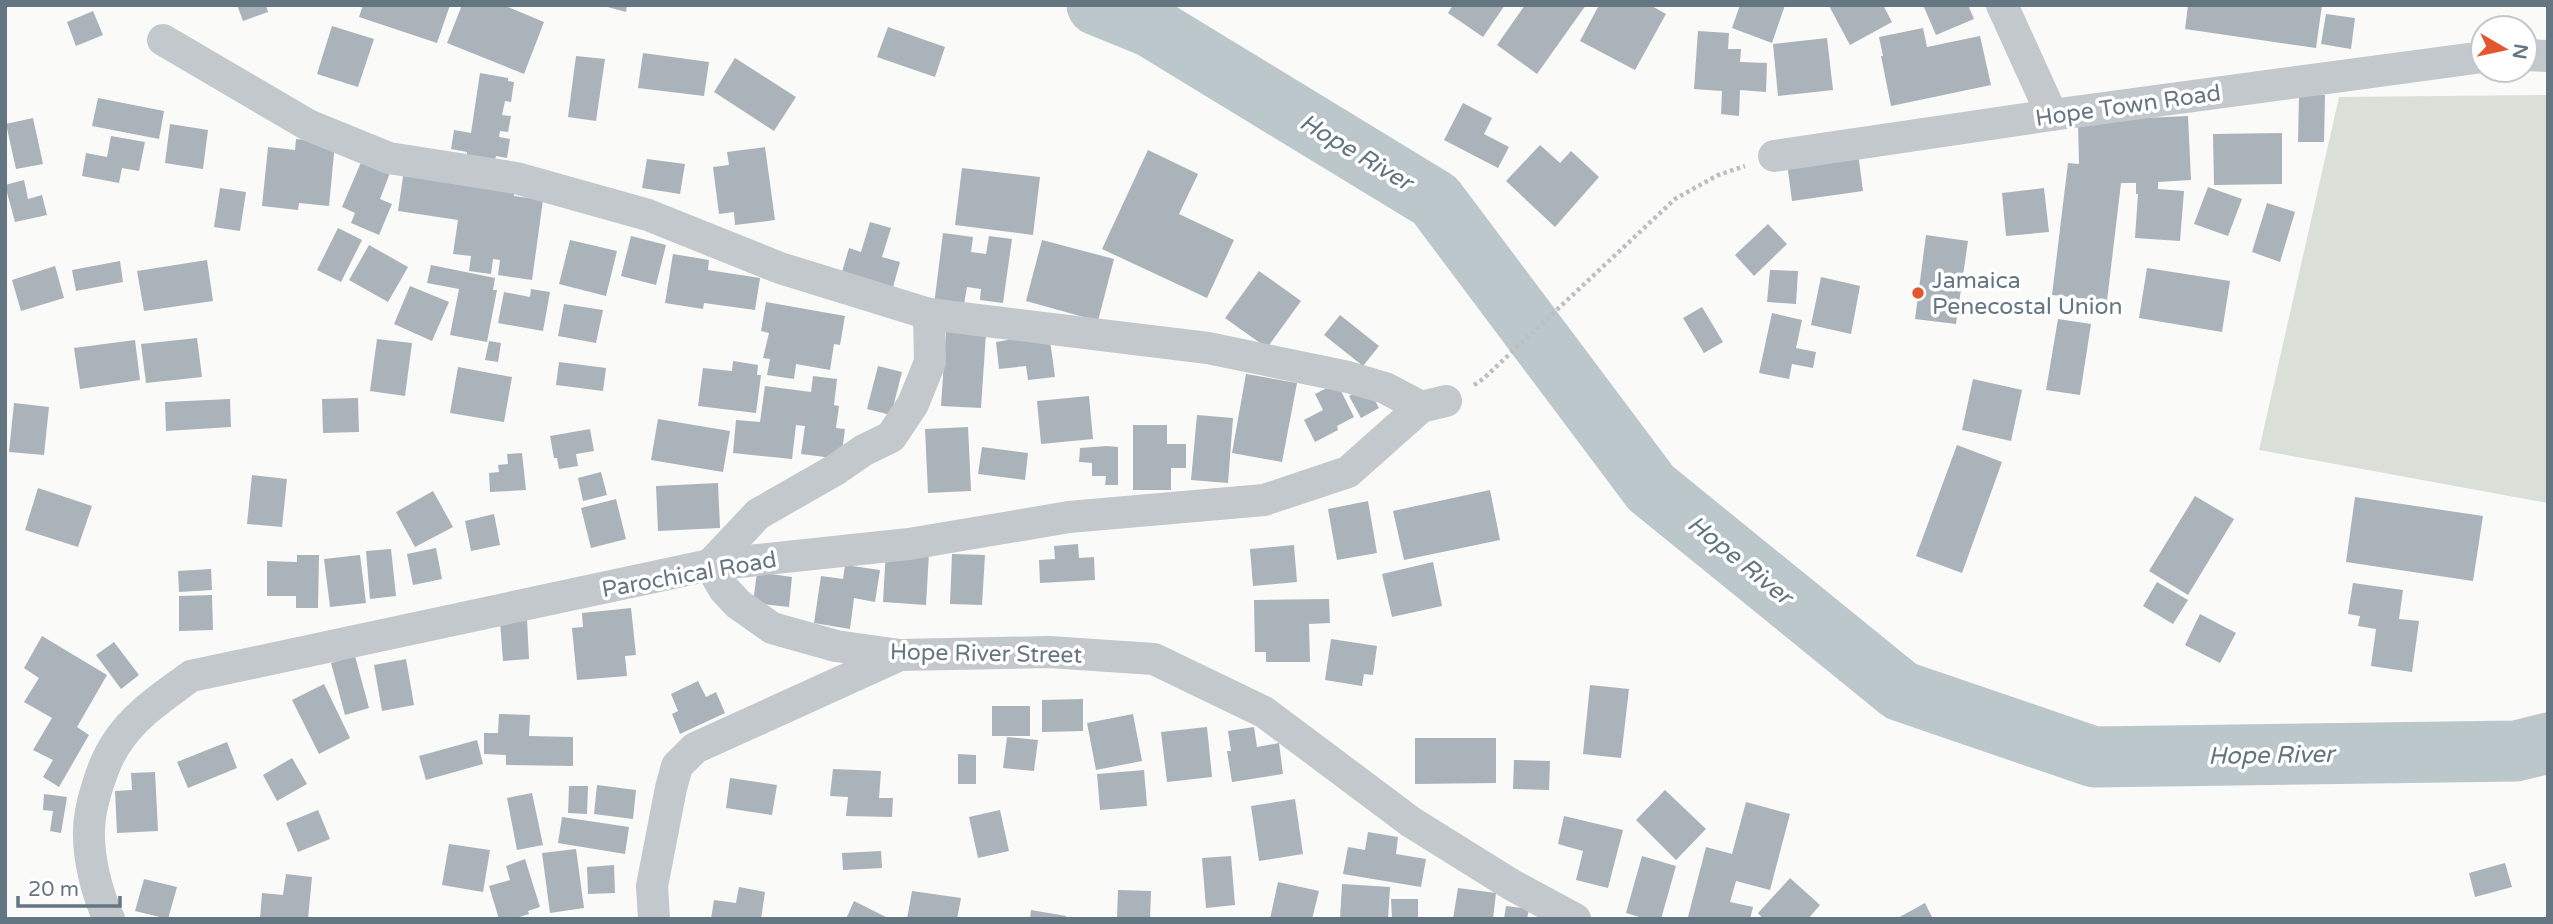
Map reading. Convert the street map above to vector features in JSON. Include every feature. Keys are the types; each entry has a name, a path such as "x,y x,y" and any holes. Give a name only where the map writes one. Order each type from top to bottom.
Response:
{"street":[{"path":"2002,5 2052,115"},
{"path":"163,40 307,125 389,158 516,178 635,211 780,268 929,314 930,362 913,404 891,437 864,450 835,470 758,514 710,565"},
{"name":"Hope Town Road","path":"1774,156 2052,115 2469,59"},
{"name":"Parochical Road","path":"109,919 93,870 89,830 97,788 115,744 142,713 191,676 710,565 909,544 1069,517 1264,500 1348,472 1434,404 1348,377 1208,348 929,314"},
{"name":"Hope River Street","path":"710,565 724,589 738,604 772,628 836,646 900,655 1049,652 1154,659 1264,712 1411,822 1512,886 1575,919"},
{"path":"654,919 652,886 677,766 695,748 900,655"}],"path":[{"path":"1483,379 1675,200 1718,175 1774,156"}],"shaded area":[{"path":"2548,95 2548,503 2259,450 2339,97"}],"building":[{"path":"237,5 266,5 268,12 243,21"},
{"path":"363,5 450,5 437,43 359,17"},
{"path":"462,5 503,5 544,22 524,74 447,43"},
{"path":"600,5 627,5 626,12"},
{"path":"1453,5 1505,5 1483,37 1448,13"},
{"path":"1525,5 1586,5 1537,74 1497,45"},
{"path":"1599,5 1650,5 1666,14 1635,70 1580,41"},
{"path":"1740,5 1785,5 1772,43 1732,28"},
{"path":"1883,5 1892,22 1850,45 1829,6"},
{"path":"1923,5 1968,5 1974,19 1936,35"},
{"path":"2188,5 2322,5 2316,48 2185,29"},
{"path":"93,11 103,35 76,46 67,22"},
{"path":"2326,14 2355,18 2351,49 2321,44"},
{"path":"332,26 374,39 358,87 317,74"},
{"path":"888,27 945,47 935,77 877,57"},
{"path":"1923,28 1927,47 1980,36 1991,85 1891,106 1879,37"},
{"path":"1698,31 1729,33 1728,49 1741,49 1740,62 1767,63 1766,92 1740,90 1739,116 1721,114 1722,91 1694,89"},
{"path":"1827,38 1833,90 1778,96 1773,44"},
{"path":"643,53 709,62 704,96 638,88"},
{"path":"576,56 605,59 596,121 568,117"},
{"path":"735,58 796,97 774,131 714,92"},
{"path":"480,73 508,78 508,81 514,82 511,102 505,101 502,115 511,116 508,132 500,131 499,137 510,139 507,158 496,156 495,160 467,156 467,152 451,149 454,130 471,133"},
{"path":"2299,94 2325,95 2324,142 2298,142"},
{"path":"98,98 164,111 159,139 92,126"},
{"path":"1463,103 1492,118 1484,134 1509,147 1498,168 1444,140"},
{"path":"2188,116 2191,180 2158,182 2158,189 2184,191 2180,241 2135,238 2138,194 2136,183 2121,183 2107,301 2052,295 2068,163 2079,164 2078,121"},
{"path":"33,118 43,164 16,169 6,124"},
{"path":"170,124 208,130 203,169 165,163"},
{"path":"2282,133 2282,184 2214,185 2213,134"},
{"path":"111,136 145,142 139,171 122,168 119,183 82,176 86,153 107,157"},
{"path":"296,139 335,143 329,206 299,203 298,210 262,206 268,147 295,150"},
{"path":"1540,145 1560,163 1571,151 1599,177 1555,227 1506,181"},
{"path":"765,147 775,220 735,225 734,212 719,214 713,167 729,165 727,152"},
{"path":"1148,150 1198,174 1179,214 1234,240 1207,298 1102,249"},
{"path":"365,153 393,165 380,199 392,204 379,235 351,223 355,213 342,207"},
{"path":"1858,153 1863,191 1792,201 1787,163"},
{"path":"647,159 685,164 680,194 642,188"},
{"path":"962,168 1040,177 1033,235 955,225"},
{"path":"404,170 514,190 514,196 543,200 532,280 498,275 500,260 493,259 491,274 469,271 471,256 453,254 458,220 398,211"},
{"path":"24,180 28,199 42,195 47,215 15,222 5,185"},
{"path":"2208,187 2242,199 2228,236 2194,224"},
{"path":"220,188 246,192 240,231 214,227"},
{"path":"2044,188 2049,232 2006,236 2002,193"},
{"path":"2267,203 2295,212 2280,262 2252,252"},
{"path":"870,222 891,228 882,257 900,262 891,294 840,279 849,248 861,252"},
{"path":"1768,224 1787,244 1754,276 1735,255"},
{"path":"338,228 362,240 341,282 317,270"},
{"path":"943,233 973,237 971,252 986,254 989,236 1012,239 1003,303 980,300 981,289 967,287 963,310 934,305"},
{"path":"1926,235 1968,241 1956,324 1915,319"},
{"path":"631,236 666,245 656,285 621,276"},
{"path":"570,240 617,251 606,296 559,284"},
{"path":"1042,240 1114,259 1098,321 1026,301"},
{"path":"369,245 408,267 388,302 349,280"},
{"path":"673,254 709,260 708,270 760,278 755,310 704,303 703,309 665,303"},
{"path":"207,260 213,301 144,311 137,271"},
{"path":"120,261 123,282 76,291 72,270"},
{"path":"431,265 495,278 493,290 497,290 487,342 450,335 459,289 427,283"},
{"path":"55,266 64,298 21,311 12,280"},
{"path":"2147,268 2230,281 2222,332 2139,318"},
{"path":"1770,270 1798,271 1796,304 1767,302"},
{"path":"1259,271 1301,301 1267,348 1225,318"},
{"path":"1821,277 1860,286 1851,334 1811,325"},
{"path":"410,286 449,302 432,341 394,324"},
{"path":"531,289 550,292 543,331 498,323 504,292 530,297"},
{"path":"766,302 845,316 840,345 834,344 830,370 796,364 794,379 767,375 770,359 763,358 769,333 761,331"},
{"path":"564,304 603,310 596,343 558,336"},
{"path":"1702,307 1723,342 1704,353 1683,318"},
{"path":"1772,313 1802,320 1796,348 1816,352 1813,368 1792,364 1789,379 1759,373"},
{"path":"1340,315 1379,346 1363,366 1324,335"},
{"path":"2058,319 2091,324 2080,395 2046,390"},
{"path":"946,331 986,333 981,408 941,406"},
{"path":"1049,333 1055,377 1028,380 1026,366 999,369 996,342"},
{"path":"197,338 202,377 146,383 141,344"},
{"path":"377,339 412,343 405,396 370,391"},
{"path":"135,340 140,380 80,389 74,348"},
{"path":"489,341 501,343 498,362 485,360"},
{"path":"733,361 758,365 757,375 761,375 756,413 698,406 703,368 732,371"},
{"path":"559,362 606,368 603,391 556,385"},
{"path":"878,366 902,372 891,415 867,409"},
{"path":"458,367 512,377 504,422 450,413"},
{"path":"1246,374 1297,383 1282,462 1232,453"},
{"path":"813,376 837,379 834,405 839,406 836,428 845,429 841,459 801,454 805,426 796,425 792,459 733,453 736,420 760,422 765,386 811,392"},
{"path":"1973,379 2022,390 2011,441 1962,430"},
{"path":"1337,383 1354,417 1337,426 1338,430 1315,442 1304,420 1323,410 1315,394"},
{"path":"1367,386 1379,408 1361,418 1349,396"},
{"path":"1089,396 1093,439 1041,444 1037,401"},
{"path":"358,398 359,432 323,433 322,399"},
{"path":"230,399 231,427 166,431 165,402"},
{"path":"14,403 49,407 44,455 9,452"},
{"path":"1197,415 1233,418 1228,483 1191,480"},
{"path":"658,419 730,431 723,472 651,460"},
{"path":"1133,425 1167,425 1167,444 1186,444 1186,468 1171,468 1171,490 1133,490"},
{"path":"968,427 971,491 928,493 925,429"},
{"path":"590,429 594,451 576,454 578,466 559,469 550,436"},
{"path":"1957,445 2002,462 1962,573 1916,556"},
{"path":"982,447 1028,453 1025,480 978,474"},
{"path":"1118,447 1118,485 1105,485 1106,476 1092,476 1092,463 1079,462 1080,448"},
{"path":"522,453 526,490 490,492 489,473 499,472 498,465 508,464 507,454"},
{"path":"601,472 607,495 583,501 578,478"},
{"path":"252,475 287,479 282,527 247,524"},
{"path":"718,483 720,528 658,531 656,486"},
{"path":"38,488 92,506 78,547 25,530"},
{"path":"1490,490 1500,540 1404,560 1393,511"},
{"path":"433,491 453,527 415,547 396,512"},
{"path":"2195,496 2234,519 2188,595 2149,571"},
{"path":"2355,497 2483,516 2473,581 2346,562"},
{"path":"616,499 626,539 591,548 581,508"},
{"path":"1368,501 1377,553 1337,560 1328,509"},
{"path":"494,514 500,545 471,551 465,521"},
{"path":"1078,544 1079,558 1094,557 1095,580 1040,583 1039,560 1055,559 1054,546"},
{"path":"1294,545 1297,582 1253,586 1250,549"},
{"path":"436,548 442,579 413,585 407,554"},
{"path":"391,549 396,596 370,599 366,551"},
{"path":"886,550 929,553 926,605 883,602"},
{"path":"952,554 985,555 982,605 950,604"},
{"path":"297,555 319,555 318,608 296,608 296,596 267,596 267,561 297,562"},
{"path":"360,555 366,603 330,607 324,559"},
{"path":"1433,562 1442,606 1392,617 1382,574"},
{"path":"845,565 880,570 875,602 854,598 850,629 814,623 821,576 843,579"},
{"path":"211,569 212,590 179,592 178,571"},
{"path":"757,572 792,577 789,607 753,603"},
{"path":"2157,582 2188,600 2173,624 2143,606"},
{"path":"2353,583 2403,590 2399,619 2419,621 2412,672 2371,666 2376,629 2358,626 2360,616 2348,614"},
{"path":"212,595 213,630 179,631 179,596"},
{"path":"1329,599 1330,623 1309,624 1310,662 1266,662 1266,652 1255,652 1254,600"},
{"path":"631,608 636,655 625,656 627,676 577,680 572,628 583,627 582,613"},
{"path":"2200,614 2236,633 2220,663 2185,645"},
{"path":"527,619 529,659 503,661 500,621"},
{"path":"42,636 107,675 77,727 89,735 59,787 43,777 53,760 33,750 52,718 24,702 39,678 24,668"},
{"path":"1331,639 1377,646 1373,675 1364,674 1362,686 1325,680"},
{"path":"114,642 139,675 121,689 96,655"},
{"path":"355,656 369,708 345,715 331,663"},
{"path":"406,659 414,705 382,711 374,665"},
{"path":"698,681 706,697 716,692 725,713 680,734 672,714 678,711 671,694"},
{"path":"324,684 350,738 319,754 292,700"},
{"path":"1590,685 1629,689 1621,758 1583,754"},
{"path":"1083,699 1083,731 1042,732 1042,700"},
{"path":"992,706 1030,706 1030,736 992,736"},
{"path":"499,714 530,715 529,736 573,737 573,766 506,765 506,755 484,754 484,733 498,733"},
{"path":"1133,714 1142,761 1096,770 1087,723"},
{"path":"1207,727 1212,777 1167,782 1161,732"},
{"path":"1254,727 1257,747 1279,743 1283,774 1232,782 1227,751 1231,751 1228,731"},
{"path":"1007,737 1038,740 1034,771 1003,768"},
{"path":"1415,738 1496,738 1496,783 1415,784"},
{"path":"477,740 483,764 426,780 419,756"},
{"path":"227,742 237,768 188,788 177,762"},
{"path":"958,754 976,755 976,784 958,784"},
{"path":"292,758 307,784 277,801 263,775"},
{"path":"1514,760 1550,761 1549,790 1513,789"},
{"path":"833,769 881,771 879,798 893,798 892,817 846,816 848,797 830,796"},
{"path":"1144,770 1147,806 1100,810 1097,774"},
{"path":"155,772 158,831 117,833 115,791 132,790 131,773"},
{"path":"730,778 777,785 772,815 726,808"},
{"path":"597,785 636,790 633,819 594,814"},
{"path":"569,786 588,786 587,814 568,813"},
{"path":"1665,790 1706,829 1676,860 1636,820"},
{"path":"532,793 543,845 517,850 507,798"},
{"path":"44,794 67,797 61,833 50,831 53,811 43,810"},
{"path":"1295,799 1303,854 1259,861 1251,806"},
{"path":"1746,802 1790,814 1770,890 1736,881 1730,902 1753,907 1750,919 1688,917 1706,847 1732,854"},
{"path":"318,810 330,839 298,852 286,823"},
{"path":"1000,810 1009,851 978,858 969,817"},
{"path":"1564,816 1623,830 1608,888 1576,880 1583,851 1558,844"},
{"path":"562,817 629,827 625,854 558,843"},
{"path":"1368,832 1398,837 1396,854 1426,859 1421,887 1343,874 1348,847 1365,850"},
{"path":"449,844 490,850 483,892 442,885"},
{"path":"576,849 584,908 550,913 542,853"},
{"path":"881,851 882,868 843,870 842,853"},
{"path":"1231,856 1235,905 1206,908 1202,858"},
{"path":"1642,856 1676,866 1661,919 1646,919 1626,913"},
{"path":"525,859 540,907 513,919 499,919 489,886 510,880 506,866"},
{"path":"2505,863 2512,887 2475,897 2469,873"},
{"path":"614,865 615,893 588,894 587,867"},
{"path":"286,874 312,877 308,919 260,919 262,893 283,895"},
{"path":"1790,878 1820,905 1808,919 1763,919 1758,913"},
{"path":"144,879 177,887 168,919 135,911"},
{"path":"1278,882 1319,891 1312,919 1270,919"},
{"path":"1342,884 1390,887 1388,919 1340,919"},
{"path":"739,887 765,892 761,919 711,919 714,900 736,903"},
{"path":"1458,888 1496,893 1493,919 1453,919"},
{"path":"1118,890 1151,891 1150,919 1117,918"},
{"path":"912,891 961,898 957,919 907,919"},
{"path":"1391,899 1418,899 1418,919 1392,919"},
{"path":"854,901 890,919 846,919"},
{"path":"1925,903 1933,919 1896,919"},
{"path":"1506,906 1529,909 1527,919 1504,919"},
{"path":"1031,910 1066,916 1065,919 1030,919"}],"waterway":[{"name":"Hope River","path":"1097,5 1151,27 1435,200 1651,488 1901,691 2094,757 2516,751 2548,743"}],"place":[{"name":"Jamaica Penecostal Union","path":"1918,293"}]}
